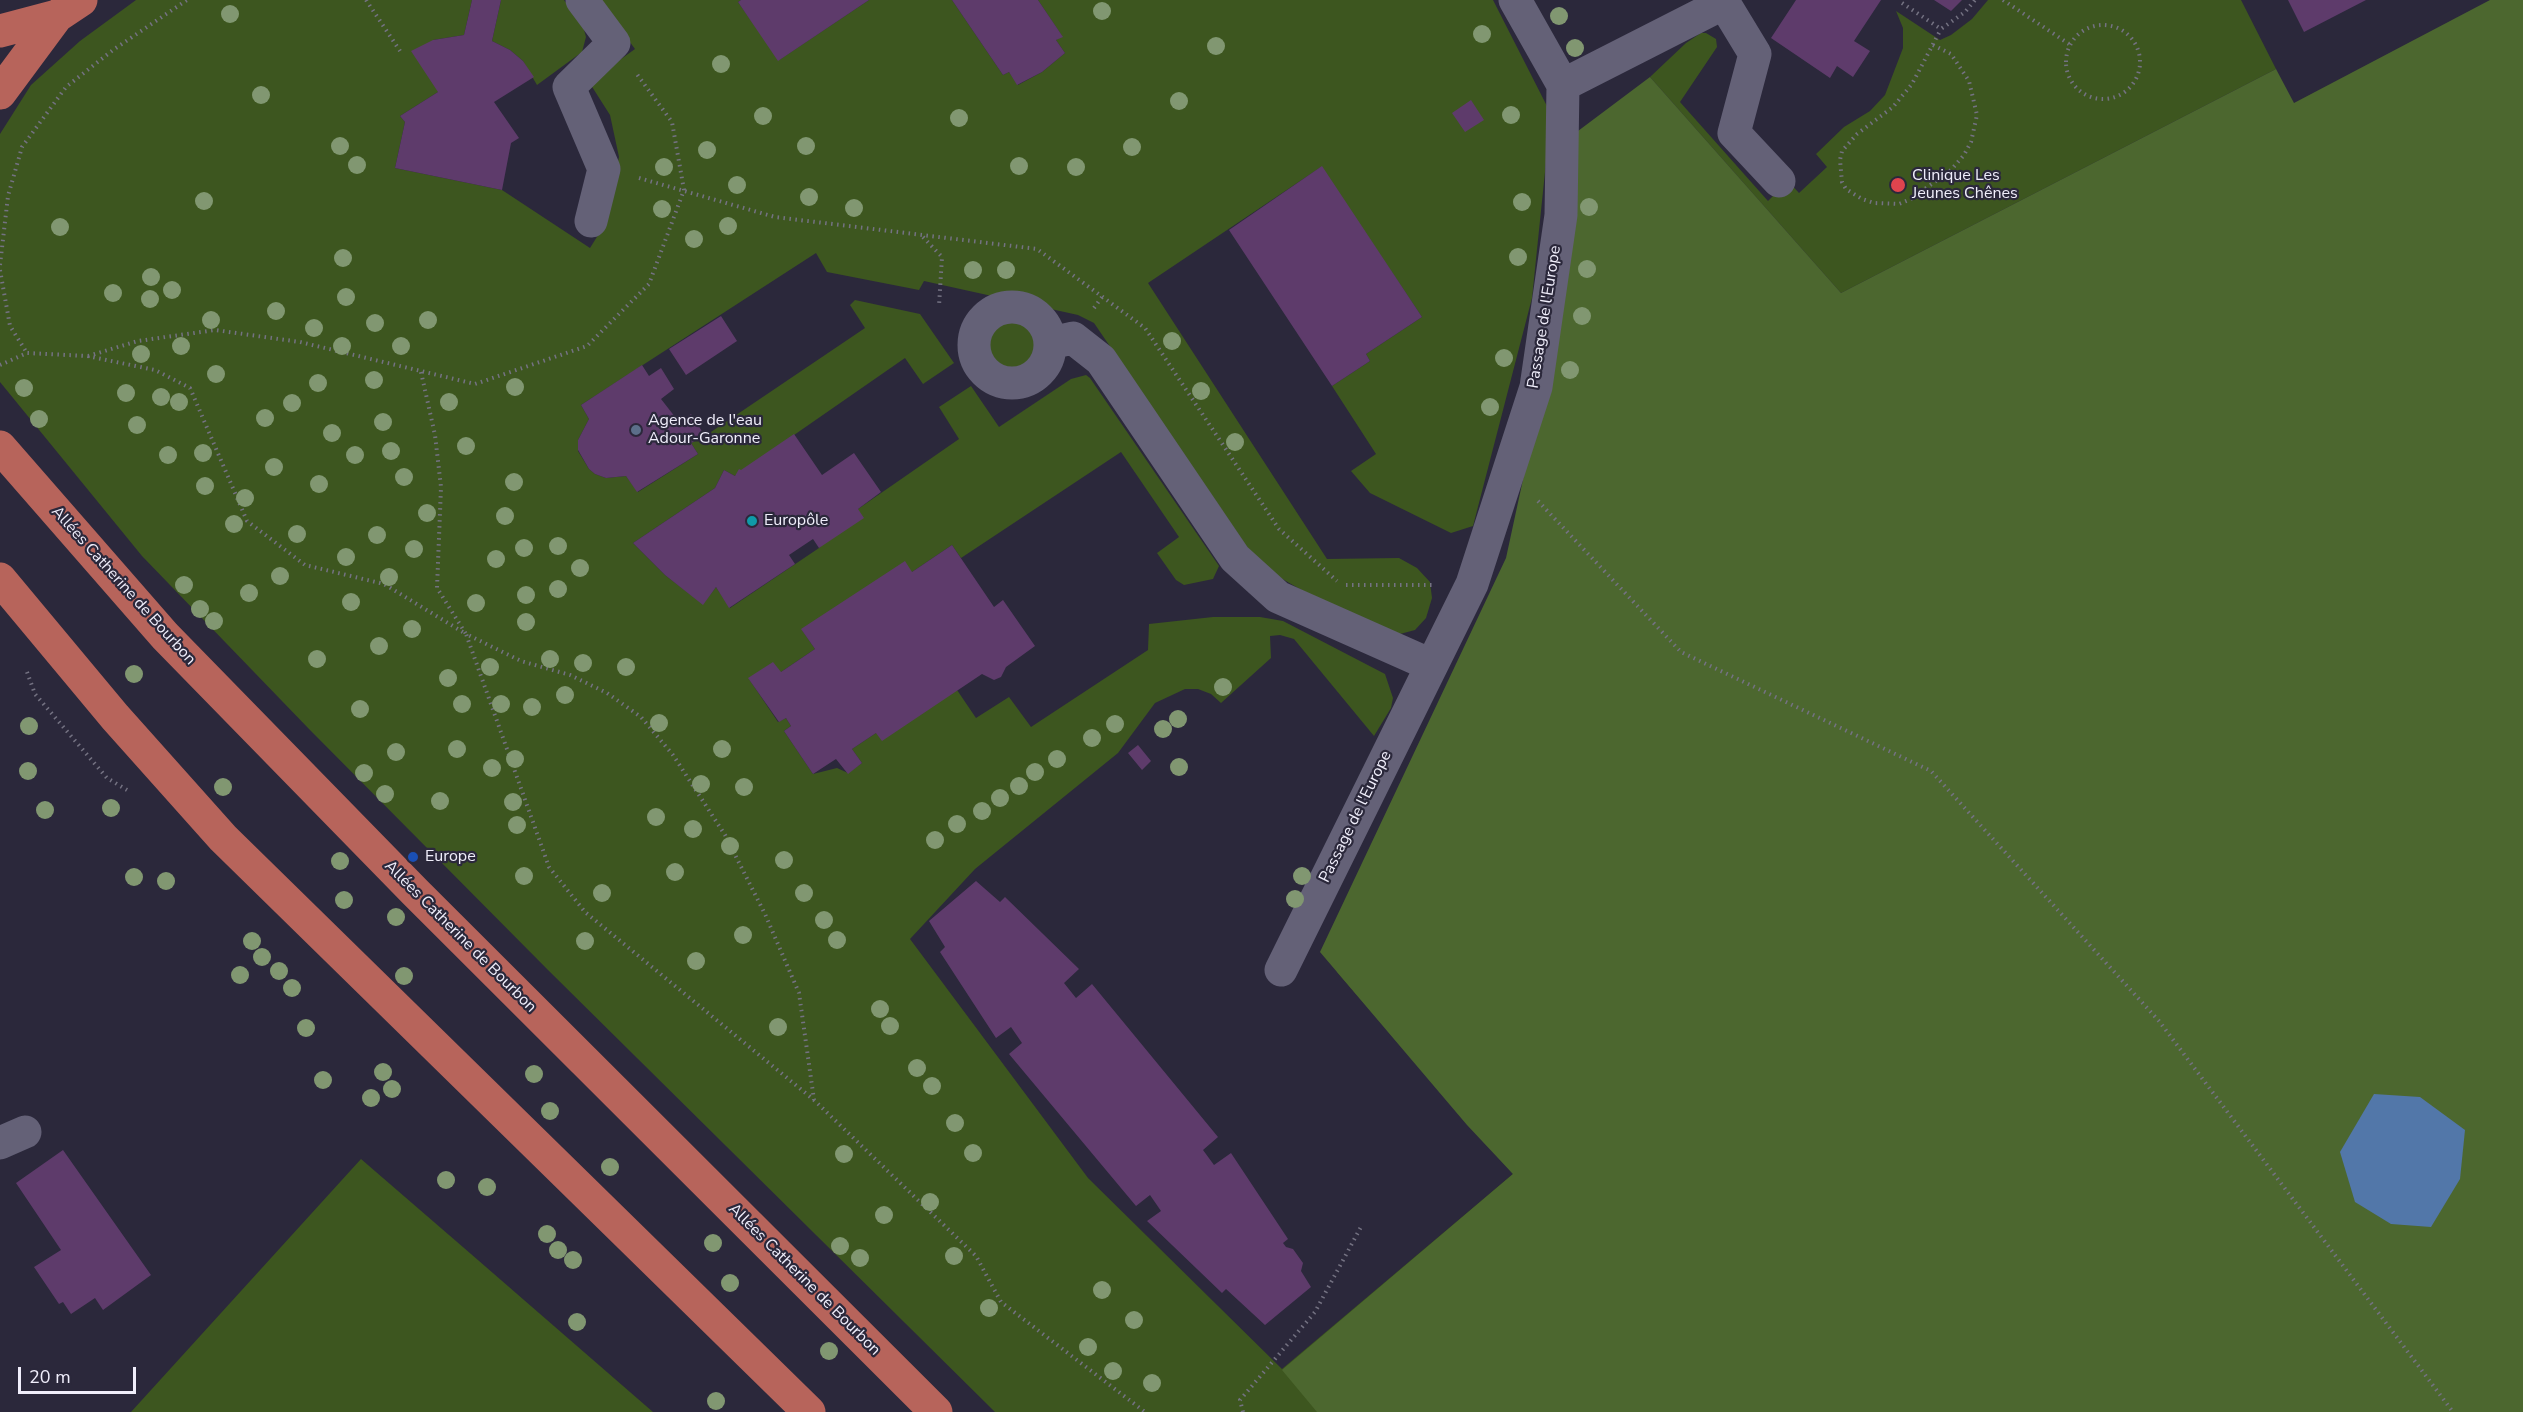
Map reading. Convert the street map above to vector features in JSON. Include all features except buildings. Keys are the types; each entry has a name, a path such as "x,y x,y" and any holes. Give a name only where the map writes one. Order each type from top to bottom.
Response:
{"main road":[{"path":"0,31 69,8"},
{"path":"0,93 69,8"},
{"name":"Allées Catherine de Bourbon","path":"0,447 165,636 414,892 936,1412"},
{"path":"0,579 115,717 223,838 809,1412"}],"lane":[{"path":"582,0 614,43 569,87 604,169 591,221"},
{"path":"1515,0 1563,85 1723,2 1755,54 1734,133 1779,181"},
{"name":"Passage de l'Europe","path":"1281,970 1472,584 1536,387 1561,215 1563,85"},
{"path":"1050,343 1072,338 1101,360 1235,558 1278,597 1431,665"}],"path":[{"path":"0,265 8,196 22,147 66,87 113,50 187,0"},
{"path":"366,0 400,51"},
{"path":"1933,45 1951,54 1969,81 1977,115 1971,142 1951,170 1911,199 1899,204 1886,204 1862,199 1846,189 1842,182 1840,160 1842,151 1857,134 1883,116 1907,90 1941,29 1965,12 1975,0"},
{"path":"2003,0 2069,44"},
{"path":"1902,3 1941,29"},
{"path":"2108,24 2123,30 2134,40 2140,54 2140,68 2135,82 2125,92 2112,98 2098,99 2085,95 2073,86 2066,73 2065,58 2069,44 2079,32 2093,25 2108,24"},
{"path":"87,356 138,341 215,330 300,342 475,384 588,346 649,284 684,190 672,122 614,43"},
{"path":"923,237 942,257 939,306"},
{"path":"0,270 10,326 27,353"},
{"path":"0,365 27,353 87,356 155,370 190,388 247,521 305,565 384,584 465,634 520,661 570,675 607,693 642,717 673,755 725,835 765,914 799,993 814,1100"},
{"path":"421,372 435,435 441,487 437,588 465,634 549,867 585,912 814,1100 976,1256 1001,1302 1145,1412"},
{"path":"1509,470 1681,652 1931,771 2159,1021 2453,1412"},
{"path":"1243,1412 1240,1400 1315,1312 1362,1226"}],"green space":[{"path":"136,0 472,0 464,35 433,40 438,92 400,116 405,122 395,168 502,190 590,248 605,224 619,157 610,115 589,82 635,49 599,0 741,0 738,2 779,60 869,0 952,0 1003,75 1009,72 1018,85 1042,72 1065,53 1056,40 1062,36 1038,0 1493,0 1551,114 1532,298 1473,526 1451,533 1370,493 1351,471 1376,454 1332,386 1370,361 1366,354 1422,317 1321,167 1148,283 1327,559 1399,558 1417,568 1430,582 1432,598 1426,618 1415,630 1400,634 1369,629 1260,566 1094,323 1078,315 924,281 919,290 827,272 816,253 581,405 589,419 578,440 578,451 589,469 595,474 606,478 626,476 638,492 698,454 691,443 705,436 865,328 850,305 855,300 920,314 954,363 923,384 905,358 735,476 724,470 715,488 633,543 665,575 703,604 716,587 730,608 819,548 858,509 959,439 939,407 971,386 999,427 1071,379 1086,375 1090,378 1219,566 1213,579 1184,585 1176,580 1157,553 1179,537 1121,452 961,558 952,545 912,572 802,630 815,649 781,672 749,679 778,722 786,718 791,726 784,731 813,774 837,768 848,773 862,763 852,749 876,733 957,690 976,718 1009,697 1031,727 1148,650 1149,624 1213,617 1260,617 1283,621 1385,674 1393,698 1391,708 1374,736 1294,639 1280,635 1270,636 1271,658 1221,703 1211,694 1198,689 1185,689 1155,703 1118,753 975,869 910,939 1088,1178 1282,1369 1513,1174 1337,972 2167,1412 995,1412 548,970 309,729 142,556 0,382 0,134 31,85 80,41"},
{"path":"501,0 564,0 583,26 586,37 582,52 537,85 523,61 510,50 492,41"},
{"name":"Clinique Les Jeunes Chênes","path":"1988,0 2241,0 2276,69 1841,293 1650,77 1686,43 1701,33 1706,33 1716,39 1717,47 1680,102 1768,201 1788,181 1799,193 1827,167 1816,154 1844,127 1870,111 1885,95 1903,48 1903,28 1896,11 1940,40 1951,35 1972,19"},
{"path":"2490,0 2523,0 2523,1412 1317,1412 1282,1370 1513,1174 1467,1125 1320,952 1506,558 1546,373 1574,134 1650,77 1841,293 2276,69 2294,103"},
{"path":"1012,321 1029,328 1036,345 1029,362 1012,369 995,362 988,345 995,328"},
{"path":"361,1159 471,1254 653,1412 131,1412"}],"water":[{"path":"2374,1094 2420,1097 2465,1130 2460,1179 2431,1227 2391,1224 2355,1202 2340,1152"}],"place":[{"name":"Clinique Les Jeunes Chênes","path":"1898,185"},
{"name":"Agence de l'eau Adour-Garonne","path":"636,430"},
{"name":"Europôle","path":"752,521"},
{"name":"Europe","path":"413,857"}]}
